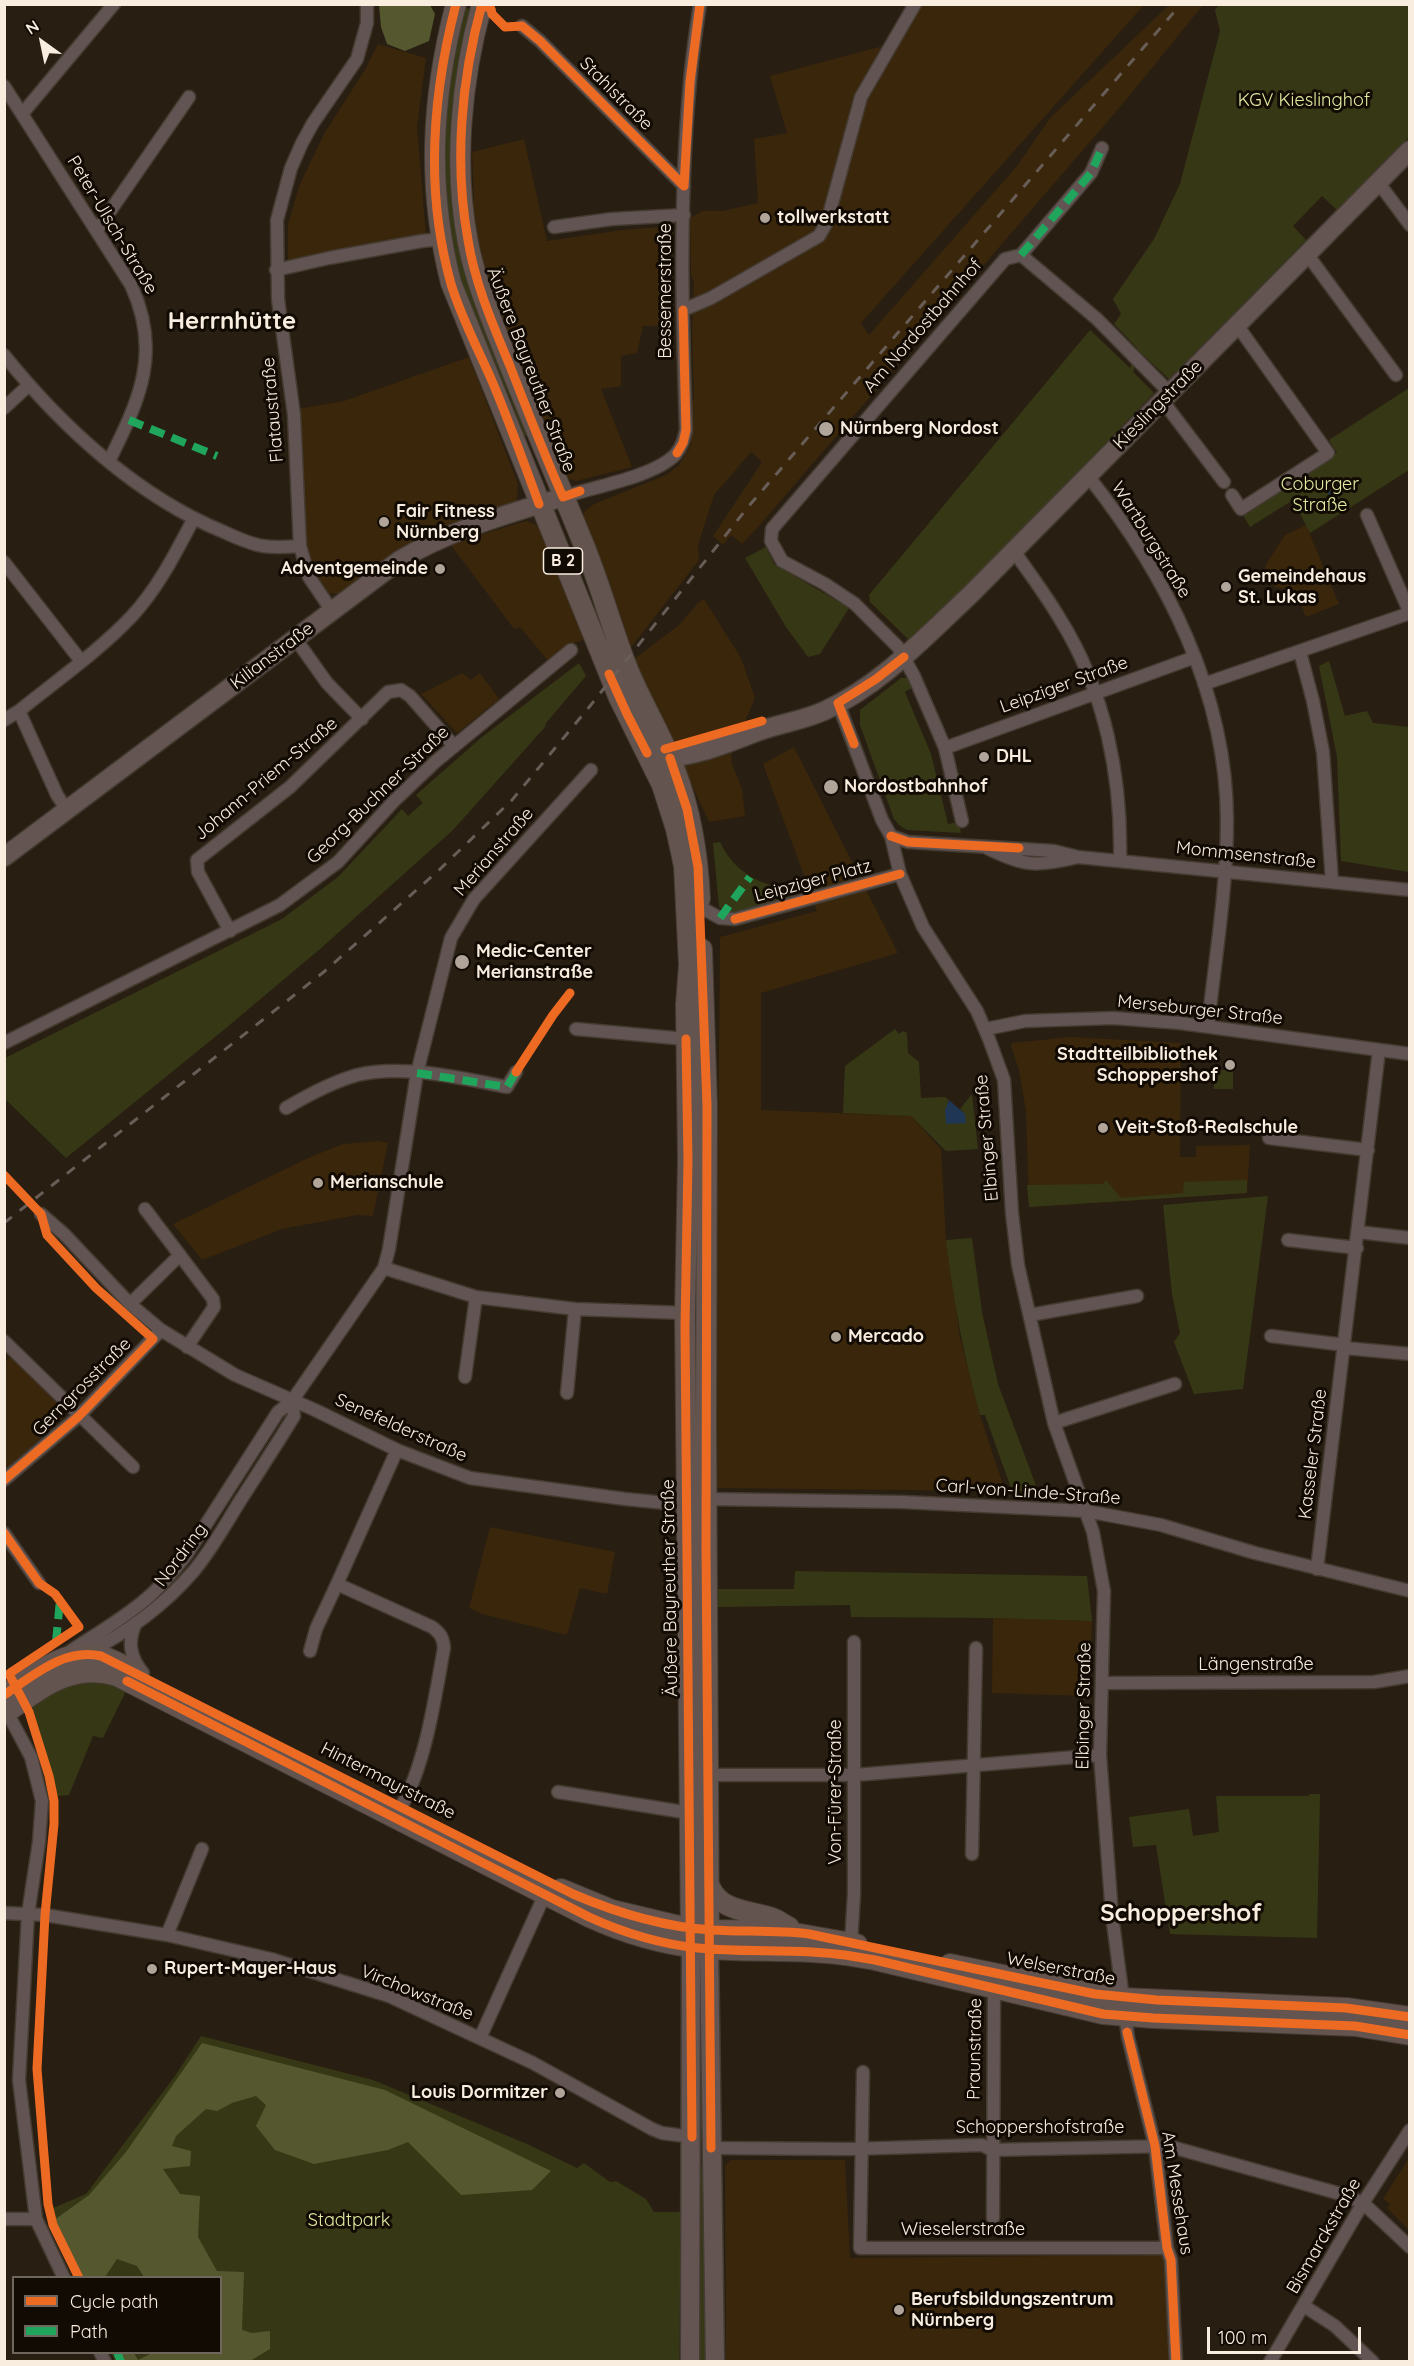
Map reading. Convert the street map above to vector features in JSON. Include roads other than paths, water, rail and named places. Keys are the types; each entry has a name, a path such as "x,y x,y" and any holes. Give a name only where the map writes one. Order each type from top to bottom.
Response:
{"main road":[{"name":"Äußere Bayreuther Straße","path":"456,4 443,62 436,117 435,183 441,239 456,300 517,444 539,504 619,698 661,753 670,808 684,866 689,965 686,1039 688,1160 685,1313 686,1505 698,1712 708,1775 710,1887 700,1938 692,2137 690,2361"},
{"name":"Äußere Bayreuther Straße","path":"482,4 471,53 464,103 461,169 465,223 480,290 596,574 628,669 661,753 683,795 694,838 700,907 707,1106 706,1499 698,1712 690,1813 700,1938 711,2148 715,2361"},
{"name":"Kieslingstraße","path":"904,657 1014,551 1410,150"},
{"path":"517,444 530,444 538,436"},
{"name":"Kilianstraße","path":"4,857 391,566 420,549 472,527 563,497"},
{"path":"661,753 717,746 823,712 876,679 904,657"},
{"name":"Hintermayrstraße","path":"5,1707 57,1661 71,1655 106,1658 573,1894 700,1938"},
{"name":"Hintermayrstraße","path":"88,1655 108,1674 127,1681 595,1920 627,1933 657,1941 700,1938"},
{"name":"Nordring","path":"5,1707 37,1693 63,1677 88,1655"},
{"path":"710,1887 715,1896 727,1906 772,1918 799,1933"},
{"name":"Welserstraße","path":"700,1938 768,1930 799,1933 1070,1989 1124,2007 1355,2026 1410,2035"},
{"name":"Welserstraße","path":"700,1938 845,1954 1092,2012 1124,2007 1346,2008 1410,2017"}],"street":[{"path":"22,114 114,4"},
{"name":"Flataustraße","path":"332,611 309,577 300,546 295,431 276,270 277,220 291,168 313,123 357,59 367,23 367,4"},
{"name":"Bessemerstraße","path":"563,497 650,470 670,460 683,444 686,430 683,310 684,186 690,82 699,4"},
{"path":"683,310 711,298 819,236 827,222 861,97 915,4"},
{"name":"Stahlstraße","path":"522,26 540,41 684,186"},
{"name":"Peter-Ulsch-Straße","path":"4,86 97,230 131,285 142,308 147,348 139,394 109,460"},
{"path":"97,230 189,97"},
{"name":"Am Nordostbahnhof","path":"904,657 855,604 825,584 782,561 771,541 772,529 1005,259 1021,255 1091,173 1102,148"},
{"path":"1378,182 1410,225"},
{"path":"554,228 612,219 684,215"},
{"path":"276,270 339,256 441,239"},
{"path":"1307,254 1396,375"},
{"path":"1021,255 1097,319 1166,397 1224,482"},
{"path":"1233,495 1241,509 1328,453 1237,325"},
{"path":"4,355 29,385 81,436 142,486 193,520 252,544 280,548 300,546"},
{"path":"4,408 29,385"},
{"name":"Wartburgstraße","path":"1088,476 1146,558 1178,616 1204,684 1216,732 1227,821 1209,1026"},
{"path":"1204,684 1410,613 1367,515"},
{"path":"4,720 19,711 126,622 169,567 193,520"},
{"path":"1014,551 1061,620 1081,658 1095,693 1110,743 1117,784 1121,831 1120,861"},
{"path":"4,562 81,661"},
{"path":"295,638 327,683 362,719 388,692 401,690 410,696 454,746"},
{"name":"Georg-Buchner-Straße","path":"4,1043 280,905 338,862 394,801 454,746 571,650"},
{"path":"1300,652 1323,752 1332,882"},
{"path":"904,657 945,748 962,821"},
{"name":"Leipziger Straße","path":"945,748 1195,657"},
{"name":"Leipziger Platz","path":"700,907 720,918 735,919 900,874 891,836 882,820 838,703"},
{"path":"19,711 57,795 67,810"},
{"name":"Johann-Priem-Straße","path":"230,931 198,872 197,861 290,787 362,719"},
{"name":"Merianstraße","path":"384,1268 417,1073 451,938 474,898 591,770"},
{"name":"Mommsenstraße","path":"891,836 908,842 984,847 1016,862 1044,864 1078,857 1410,890"},
{"name":"Elbinger Straße","path":"900,874 928,938 977,1011 986,1029 1004,1080 1018,1264 1054,1423 1097,1548 1104,1591 1100,1755 1112,1915 1124,2007"},
{"name":"Merseburger Straße","path":"986,1029 1025,1021 1081,1018 1180,1023 1410,1054"},
{"path":"576,1029 686,1039"},
{"name":"Kasseler Straße","path":"1317,1569 1379,1050"},
{"path":"286,1108 308,1095 355,1076 388,1072 417,1073 507,1087 516,1072"},
{"path":"1269,1138 1368,1150"},
{"path":"145,1209 213,1299 214,1307 188,1347"},
{"name":"Senefelderstraße","path":"41,1214 64,1234 130,1304 161,1330 235,1375 315,1410 397,1450 470,1478 686,1505"},
{"path":"1358,1233 1410,1238"},
{"path":"1288,1240 1357,1248"},
{"path":"130,1304 180,1255"},
{"path":"384,1268 476,1297 575,1309 685,1313"},
{"name":"Nordring","path":"88,1655 174,1570 278,1412 292,1401 384,1268"},
{"path":"1030,1315 1137,1296"},
{"path":"465,1377 476,1297"},
{"path":"567,1393 575,1309"},
{"name":"Gerngrosstraße","path":"4,1480 79,1416 161,1330"},
{"path":"1271,1336 1410,1354"},
{"path":"4,1341 79,1416"},
{"path":"1054,1423 1175,1384"},
{"name":"Nordring","path":"88,1655 136,1623 181,1584 214,1542 294,1416 292,1401"},
{"name":"Gerngrosstraße","path":"79,1416 133,1467"},
{"path":"310,1651 316,1629 397,1450"},
{"name":"Carl-von-Linde-Straße","path":"706,1499 913,1503 1086,1511 1161,1525 1317,1569 1410,1591"},
{"path":"4,1533 39,1583"},
{"path":"337,1584 432,1627 440,1633 444,1640 434,1707 412,1784 401,1807"},
{"path":"136,1623 130,1638 130,1646 134,1659 145,1677"},
{"name":"Von-Fürer-Straße","path":"851,1943 854,1921 854,1642"},
{"path":"972,1854 976,1648"},
{"name":"Längenstraße","path":"1102,1683 1374,1682 1410,1676"},
{"path":"5,1707 31,1757 42,1801 39,1842 28,1914 19,2080 36,2219 64,2276"},
{"path":"708,1775 855,1775 1100,1755"},
{"path":"558,1792 690,1813"},
{"path":"167,1935 202,1849"},
{"name":"Virchowstraße","path":"480,2038 545,1894"},
{"name":"Virchowstraße","path":"4,1913 28,1914 167,1935 271,1959 389,1996 533,2063 652,2129 667,2134 692,2137"},
{"name":"Praunstraße","path":"993,2218 994,1988"},
{"name":"Am Messehaus","path":"1124,2007 1138,2084 1155,2146 1167,2248 1171,2260 1176,2361"},
{"path":"862,2148 863,2072"},
{"name":"Bismarckstraße","path":"1270,2361 1363,2203 1410,2130"},
{"name":"Schoppershofstraße","path":"711,2148 982,2145 992,2150 1168,2146 1341,2194 1363,2203 1410,2247"},
{"name":"Wieselerstraße","path":"862,2148 860,2248 1167,2248"},
{"path":"4,2219 36,2219"},
{"path":"1304,2306 1335,2326 1373,2361"}],"water":[{"path":"949,1100 965,1114 966,1123 946,1124 945,1110"}],"waterway":[{"path":"1320,483 1324,483 1331,495 1336,497"},
{"path":"1320,483 1321,490"}],"railway":[{"path":"4,1223 325,971 438,871 512,800 748,507 1181,4"}],"place":[{"name":"tollwerkstatt","path":"765,218"},
{"name":"Nürnberg Nordost","path":"826,429"},
{"name":"Fair Fitness Nürnberg","path":"384,522"},
{"name":"Adventgemeinde","path":"440,569"},
{"name":"Gemeindehaus St. Lukas","path":"1226,587"},
{"name":"DHL","path":"984,757"},
{"name":"Nordostbahnhof","path":"831,787"},
{"name":"Medic-Center Merianstraße","path":"462,962"},
{"name":"Stadtteilbibliothek Schoppershof","path":"1230,1065"},
{"name":"Veit-Stoß-Realschule","path":"1103,1128"},
{"name":"Merianschule","path":"318,1183"},
{"name":"Mercado","path":"836,1337"},
{"name":"Rupert-Mayer-Haus","path":"152,1969"},
{"name":"Louis Dormitzer","path":"560,2093"},
{"name":"Berufsbildungszentrum Nürnberg","path":"899,2310"}],"district":[{"name":"Herrnhütte","path":"232,322"},
{"name":"Schoppershof","path":"1181,1914"}],"park label":[{"name":"KGV Kieslinghof","path":"1304,101"},
{"name":"Coburger Straße","path":"1320,495"},
{"name":"Stadtpark","path":"349,2221"}]}
